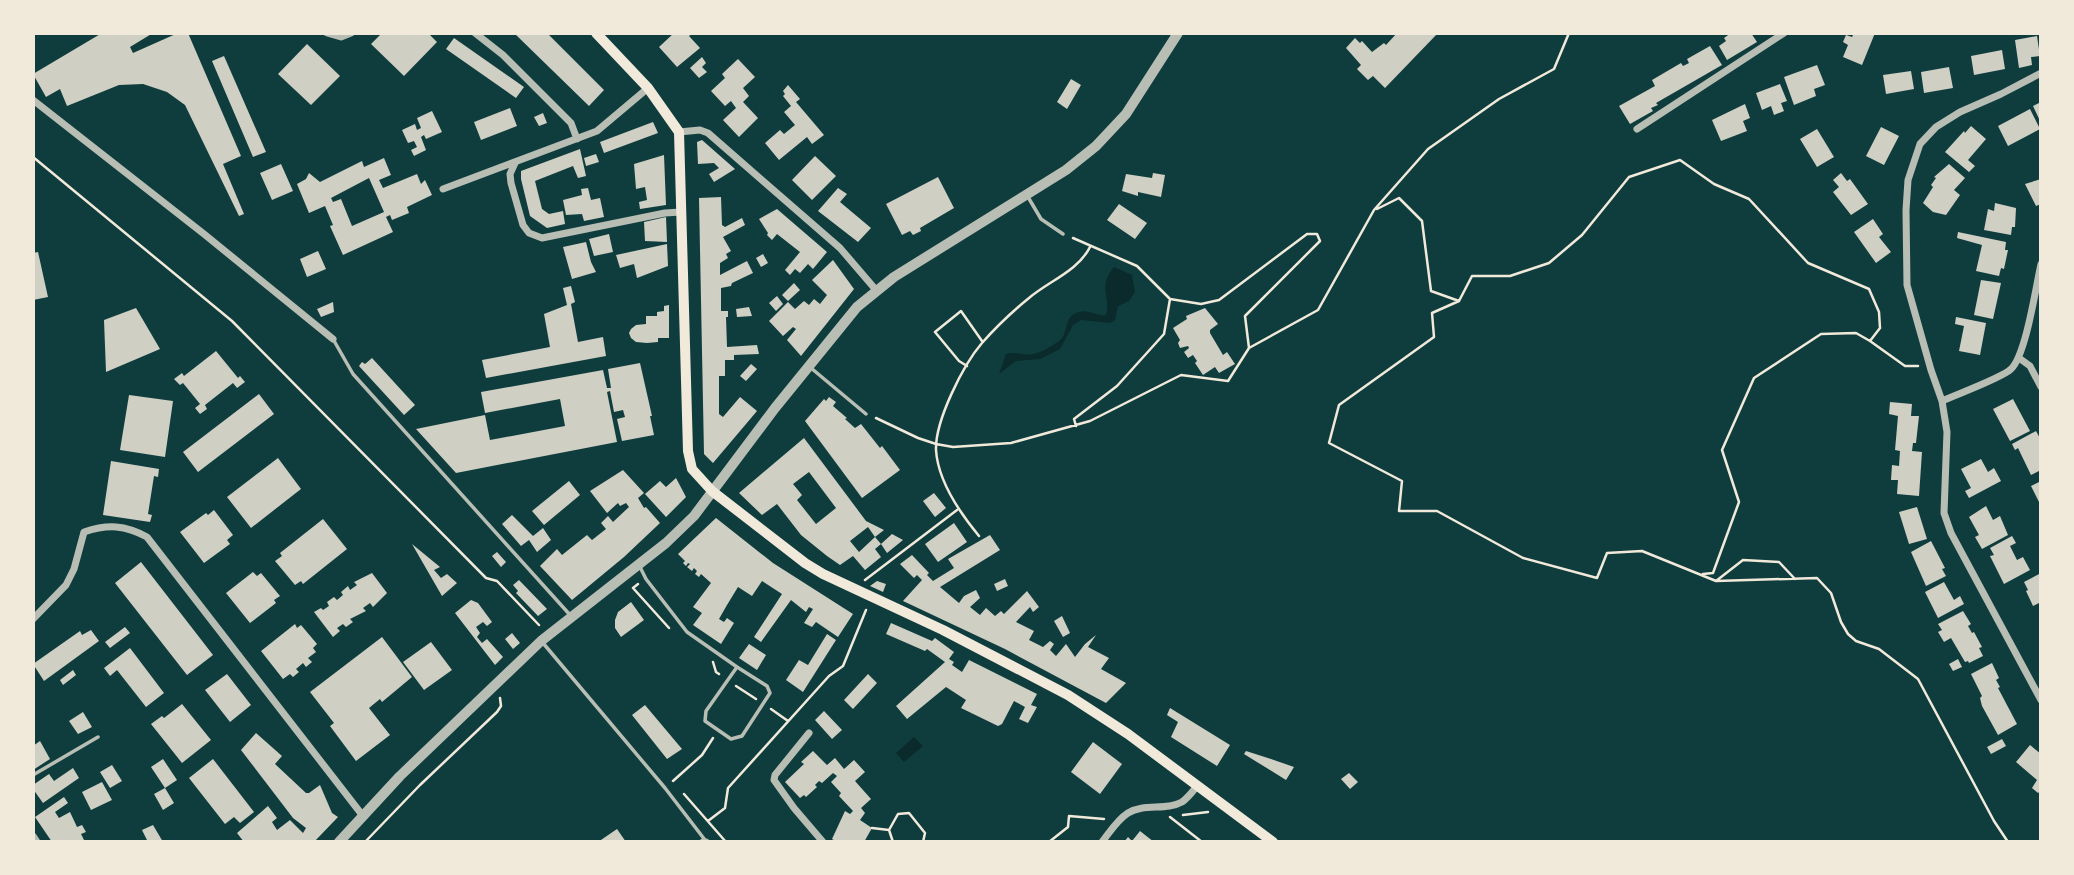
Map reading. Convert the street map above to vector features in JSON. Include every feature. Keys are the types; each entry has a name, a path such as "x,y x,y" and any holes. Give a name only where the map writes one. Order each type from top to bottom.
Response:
{"main road":[{"path":"596,33 648,88 679,132 688,451 692,469 712,491 822,574 943,630 1068,695 1106,719 1273,842"}],"street":[{"path":"327,33 341,37 351,33"},
{"path":"475,33 503,55 571,123 577,139"},
{"path":"339,842 429,748 541,641 666,543 694,516 857,307 876,290 1066,170 1097,146 1125,114 1178,33"},
{"path":"1637,129 1784,33"},
{"path":"2041,73 1960,112 1936,127 1917,151 1908,180 1906,260 1907,285 1929,366 1942,401 1947,432 1944,513 1951,533 2041,699"},
{"path":"443,189 597,131 648,88"},
{"path":"33,100 204,234 333,340"},
{"path":"679,132 700,130 708,133 840,248 876,290"},
{"path":"516,163 510,174 511,183 523,225 529,233 542,238 681,212"},
{"path":"1942,401 2011,370 2019,358 2041,264"},
{"path":"2019,358 2030,366 2041,387"},
{"path":"33,619 66,585 74,569 84,533 103,526 128,527 147,537 363,816"},
{"path":"809,733 775,775 774,780 823,842"},
{"path":"1102,842 1118,821 1136,809 1177,804 1184,801 1197,786"},
{"path":"33,836 37,842"}],"lane":[{"path":"1026,195 1041,219 1063,234"},
{"path":"333,340 353,374 571,616"},
{"path":"809,366 866,414"},
{"path":"639,565 646,579 687,632 767,686 770,693 742,736 731,739 705,721 706,711 737,667"},
{"path":"541,641 665,788 705,841"},
{"path":"33,775 98,737"}],"path":[{"path":"866,414 936,444 953,447 1011,443 1076,426 1181,375 1228,381 1249,348 1318,310 1374,210 1429,149 1499,99 1554,69 1569,33"},
{"path":"33,157 232,321 486,578 497,581 538,624"},
{"path":"1870,341 1880,328 1879,312 1869,289 1808,263 1748,199 1714,184 1680,160 1629,177 1582,235 1549,263 1510,276 1472,276 1460,301 1432,313 1434,337 1339,405 1329,443 1402,481 1399,511 1437,511 1524,558 1597,578 1607,553 1642,551 1716,581 1817,578 1831,593 1848,634 1856,641 1879,649 1918,679 1994,821 2008,842"},
{"path":"1374,210 1399,198 1422,221 1431,291 1460,301"},
{"path":"1063,234 1137,266 1170,299 1201,304 1219,300 1307,234 1317,234 1320,241 1245,316 1249,348"},
{"path":"979,536 958,509 936,454 936,444 951,394 983,342 1029,298 1084,259 1090,247"},
{"path":"1076,426 1074,419 1117,386 1164,334 1170,299"},
{"path":"967,366 959,361 934,332 961,311 983,342"},
{"path":"1699,574 1713,573 1739,502 1722,450 1754,378 1821,334 1856,333 1905,366 1929,366"},
{"path":"857,591 860,583 958,509"},
{"path":"1716,581 1743,560 1779,562 1795,579"},
{"path":"697,830 725,808 729,788 829,676 844,666 871,597"},
{"path":"365,842 497,712 501,701 497,691"},
{"path":"665,788 702,755 718,730"},
{"path":"893,842 889,830 898,814 909,813 925,834 923,842"},
{"path":"1049,842 1068,827 1069,816 1094,818"},
{"path":"1170,817 1202,842"},
{"path":"872,828 889,830"}],"water":[{"path":"1114,267 1132,275 1135,292 1129,301 1118,306 1115,320 1110,323 1081,320 1073,325 1060,349 1040,359 1016,361 999,374 1006,354 1036,353 1062,339 1068,321 1074,314 1083,311 1106,315 1106,280"},
{"path":"914,737 923,746 904,762 896,753"}],"building":[{"path":"102,33 153,33 130,47 133,53 178,33 188,33 241,156 223,164 244,214 239,216 185,105 167,92 143,84 119,85 67,106 60,89 46,97 33,74"},
{"path":"382,33 428,33 437,42 404,76 371,44"},
{"path":"514,33 547,33 604,90 589,106"},
{"path":"674,33 693,33 689,36 700,48 677,67 659,47"},
{"path":"1397,33 1438,33 1385,88 1373,76 1368,80 1357,69 1361,65 1346,48 1355,38 1360,43 1362,41 1372,52 1384,43 1386,45"},
{"path":"1731,33 1751,33 1757,42 1727,60 1719,46"},
{"path":"1854,33 1875,33 1862,65 1843,57 1848,45 1843,42 1846,35 1852,37"},
{"path":"2037,36 2040,56 2031,57 2032,65 2019,68 2015,40"},
{"path":"454,38 524,87 516,98 446,49"},
{"path":"307,44 340,76 311,105 278,74"},
{"path":"1710,46 1722,65 1656,103 1658,105 1651,108 1653,111 1630,124 1619,106 1655,86 1652,80 1681,63 1683,66 1689,63 1687,59"},
{"path":"2002,50 2005,69 1974,75 1971,56"},
{"path":"224,56 266,152 253,157 212,61"},
{"path":"702,57 706,63 702,67 707,72 699,78 690,68"},
{"path":"738,59 755,77 743,88 749,96 743,102 758,118 739,137 723,120 736,108 731,101 725,106 711,91 725,78 722,74"},
{"path":"1817,65 1825,85 1814,89 1816,96 1794,105 1784,77"},
{"path":"1949,67 1953,88 1924,93 1921,72"},
{"path":"1911,71 1914,89 1886,94 1883,75"},
{"path":"1071,79 1081,85 1067,109 1057,102"},
{"path":"1780,84 1787,101 1781,103 1784,111 1774,115 1771,106 1762,110 1756,93"},
{"path":"788,85 800,99 796,102 824,135 812,144 807,137 779,160 765,143 780,130 784,134 795,125 784,112 791,106 783,96"},
{"path":"2041,102 2041,123 2033,106"},
{"path":"1745,104 1750,118 1743,121 1747,131 1721,141 1712,120"},
{"path":"510,108 517,126 481,140 474,122"},
{"path":"2030,109 2040,129 2008,146 1998,126"},
{"path":"432,111 442,132 426,139 424,135 421,137 426,150 414,156 411,150 417,147 414,141 408,143 402,130 415,124 417,130 421,128 417,118"},
{"path":"543,113 547,123 539,126 534,117"},
{"path":"653,122 658,133 604,153 600,142"},
{"path":"1971,126 1986,139 1968,160 1975,166 1969,172 1945,152"},
{"path":"1881,127 1899,136 1884,165 1866,156"},
{"path":"1817,129 1834,157 1817,167 1800,139"},
{"path":"702,140 735,169 714,182 709,174 719,168 714,163 698,164 697,142"},
{"path":"580,149 586,176 578,178 573,166 535,181 542,209 549,214 563,211 565,224 547,228 530,216 521,171"},
{"path":"596,154 599,162 586,166 584,158"},
{"path":"664,155 666,205 640,209 639,202 647,200 645,187 636,189 634,164"},
{"path":"815,156 836,176 812,200 792,180"},
{"path":"384,158 391,175 379,180 383,188 417,174 421,184 425,180 432,195 407,207 409,213 392,220 390,215 386,217 393,232 343,255 330,226 333,225 325,206 309,213 297,184 306,179 309,173 320,182 362,161 364,167","holes":["369,178 384,212 352,226 341,199 333,202 331,198"]},
{"path":"281,164 293,191 272,200 260,173"},
{"path":"1949,164 1965,178 1954,190 1960,195 1946,215 1933,212 1923,203 1933,187 1931,185 1936,178 1934,177"},
{"path":"1153,173 1165,175 1161,197 1138,192 1138,196 1122,191 1126,174 1152,178"},
{"path":"1841,173 1847,181 1850,179 1868,204 1851,215 1833,192 1839,187 1833,180"},
{"path":"938,177 954,208 920,228 921,231 913,235 910,231 902,235 886,204"},
{"path":"2041,179 2041,204 2036,206 2025,184"},
{"path":"588,188 591,200 600,198 604,217 584,221 582,214 566,215 563,200 582,195 581,189"},
{"path":"838,188 847,194 840,202 871,228 858,242 818,211"},
{"path":"721,197 722,225 725,227 742,218 745,225 723,237 731,251 726,254 728,258 720,263 720,275 747,261 753,273 731,286 721,288 721,311 728,311 727,347 757,345 759,354 734,355 734,360 725,360 725,376 719,376 719,414 723,417 740,397 757,411 713,463 704,454 699,198"},
{"path":"1995,203 2016,208 2015,227 2012,227 2011,235 1984,230 1988,209 1994,211"},
{"path":"1119,204 1147,223 1135,239 1107,220"},
{"path":"777,209 827,252 813,269 808,264 800,273 795,269 790,275 785,270 800,252 777,234 772,240 759,219"},
{"path":"666,217 667,242 645,241 644,222"},
{"path":"1873,219 1883,234 1879,237 1891,252 1876,263 1854,232"},
{"path":"1958,232 2006,242 2005,250 2008,250 2004,269 2001,268 1999,276 1976,271 1982,245 1957,238"},
{"path":"609,234 613,252 594,256 589,239"},
{"path":"586,242 596,272 572,279 563,247"},
{"path":"667,244 668,266 637,278 634,264 620,268 616,255"},
{"path":"318,251 326,269 307,277 300,259"},
{"path":"38,252 48,297 33,300 33,253"},
{"path":"763,254 768,263 761,267 756,258"},
{"path":"833,260 854,289 801,356 787,340 796,329 793,327 783,336 769,321 788,302 795,309 804,301 809,305 814,299 820,304 827,295 812,280"},
{"path":"1981,280 2001,283 1993,319 1974,315"},
{"path":"794,283 800,290 788,301 782,295"},
{"path":"571,286 575,302 571,304 578,342 603,337 606,356 486,378 482,360 550,347 544,314 567,305 563,288"},
{"path":"777,296 783,304 776,311 769,303"},
{"path":"333,302 334,312 321,317 317,309"},
{"path":"669,305 669,338 658,338 658,342 647,343 636,342 631,338 631,329 636,325 646,324 646,316 657,316 657,312 664,311 664,306"},
{"path":"749,307 752,316 737,317 736,309"},
{"path":"136,308 160,349 106,372 104,320"},
{"path":"1205,308 1218,324 1210,333 1223,355 1227,352 1235,364 1219,373 1215,367 1203,375 1193,355 1188,358 1184,352 1188,346 1180,348 1180,340 1173,328 1187,319 1186,316"},
{"path":"1956,317 1986,323 1980,355 1959,351 1964,326 1955,324"},
{"path":"216,351 238,378 240,376 245,382 237,388 233,383 205,405 207,409 200,414 195,408 200,404 183,383 180,385 174,379 182,373 184,376"},
{"path":"372,358 415,405 404,415 359,366"},
{"path":"640,363 654,435 622,441 617,419 625,417 623,410 614,412 610,391 607,392 617,442 456,473 416,429 485,415 490,440 565,426 560,399 485,413 481,392 603,370 607,388 611,388 608,369"},
{"path":"751,364 757,369 746,381 740,376"},
{"path":"259,394 274,414 198,472 183,452"},
{"path":"129,395 173,401 165,457 120,450"},
{"path":"829,397 836,402 833,406 855,428 861,424 900,470 862,498 805,421 824,399 826,401"},
{"path":"2013,399 2030,431 2010,441 1993,409"},
{"path":"1890,402 1912,404 1911,416 1919,416 1916,443 1913,443 1912,451 1922,452 1919,496 1897,494 1898,480 1891,480 1892,465 1899,466 1900,451 1895,450 1898,416 1889,414"},
{"path":"2036,431 2041,440 2041,470 2031,475 2018,448 2015,450 2012,444"},
{"path":"804,438 866,521 884,530 875,537 881,544 875,549 881,557 865,570 853,556 840,565 801,535 777,504 762,515 739,493","holes":["809,472 836,508 816,524 797,500 802,495 793,484","868,527 875,537 859,552 850,541"]},
{"path":"278,458 301,489 251,528 227,497"},
{"path":"1981,459 1988,472 1994,468 2001,481 1969,498 1965,491 1971,488 1961,469"},
{"path":"111,461 159,469 158,477 154,476 148,514 152,515 150,522 103,515"},
{"path":"623,470 644,493 638,498 644,508 660,523 572,600 540,566 557,549 562,555 587,535 592,540 606,529 601,523 608,516 613,522 629,507 626,503 620,506 618,503 607,513 590,491"},
{"path":"676,478 686,497 666,517 645,494 660,481 666,487"},
{"path":"569,481 580,495 544,525 532,511"},
{"path":"2041,481 2041,506 2031,486"},
{"path":"934,493 946,508 935,517 923,501"},
{"path":"1986,506 1993,520 2000,516 2008,535 1982,549 1975,537 1979,535 1969,517"},
{"path":"1917,507 1927,539 1909,544 1899,512"},
{"path":"214,510 233,535 227,540 230,544 204,563 180,532"},
{"path":"512,515 533,536 543,528 551,540 537,552 529,540 521,546 502,524"},
{"path":"716,518 773,563 853,614 838,637 816,622 812,627 804,623 813,609 809,607 806,612 791,600 761,642 754,637 782,594 762,581 752,596 738,587 719,619 724,622 727,618 734,623 721,644 693,625 702,613 693,607 711,583 701,574 699,577 695,574 697,571 694,568 692,571 687,567 690,564 686,566 678,554"},
{"path":"323,519 347,549 303,584 301,581 295,585 275,561 282,556 280,553"},
{"path":"954,523 967,542 938,562 925,544"},
{"path":"892,534 903,540 887,553 881,544"},
{"path":"990,535 1000,550 940,587 959,603 964,596 976,590 980,598 970,607 980,615 986,608 995,616 1001,611 1004,614 1027,591 1039,607 1033,612 1030,607 1016,622 1034,631 1029,640 1043,647 1050,641 1054,644 1050,650 1056,656 1066,644 1075,657 1096,635 1088,647 1109,658 1101,669 1126,683 1106,703 1005,649 903,601 922,580 917,575 914,578 900,564 912,555 933,581 954,568 948,559"},
{"path":"2012,536 2016,543 2010,546 2017,560 2023,557 2030,570 2004,584 1990,556 1994,555 1990,548"},
{"path":"1931,541 1945,568 1942,569 1946,576 1926,586 1911,552"},
{"path":"412,544 440,567 434,570 441,578 447,574 457,583 442,596"},
{"path":"497,552 506,562 501,567 492,556"},
{"path":"141,562 213,655 187,675 115,583"},
{"path":"253,572 257,576 261,573 280,596 274,600 276,603 250,623 226,593"},
{"path":"372,573 387,593 373,607 370,603 363,608 366,611 350,619 353,622 346,627 343,624 337,628 340,631 333,637 314,612 329,606 327,602 334,597 337,600 348,586 350,590 357,585 354,582"},
{"path":"2041,573 2041,602 2033,606 2024,582"},
{"path":"1005,579 1008,586 997,591 994,584"},
{"path":"519,580 547,609 538,616 516,593 518,591 513,585"},
{"path":"877,581 886,584 883,592 870,586"},
{"path":"1944,582 1954,600 1960,596 1964,604 1938,618 1925,592"},
{"path":"471,600 478,603 492,622 487,626 483,622 476,627 480,633 477,637 482,643 487,639 503,657 495,665 455,613"},
{"path":"631,602 644,620 621,637 615,628 615,620 618,612"},
{"path":"1963,611 1971,624 1968,626 1982,647 1979,648 1983,656 1969,663 1965,662 1951,638 1944,642 1938,632 1942,630 1938,624"},
{"path":"1062,616 1070,633 1063,637 1054,621"},
{"path":"891,623 932,641 935,638 954,652 949,659 954,662 952,665 962,672 969,660 1037,694 1031,705 1037,707 1028,723 1019,719 1025,707 1014,701 1002,724 998,726 961,708 966,700 946,687 907,719 896,706 945,662 927,649 925,651 886,634"},
{"path":"295,624 297,628 301,625 317,644 313,648 316,652 308,658 312,662 306,667 303,663 296,669 299,672 293,677 290,674 283,679 261,651"},
{"path":"125,627 130,633 110,648 105,642"},
{"path":"91,630 99,641 44,681 33,664 80,631 82,635"},
{"path":"512,633 520,643 513,649 505,639"},
{"path":"827,634 836,640 803,692 786,680 799,660 808,665"},
{"path":"382,637 412,677 382,702 380,699 369,708 390,735 356,761 330,726 334,723 310,692"},
{"path":"431,642 452,670 424,690 403,662"},
{"path":"749,644 766,655 757,670 739,658"},
{"path":"130,648 164,693 146,707 117,670 110,676 104,668"},
{"path":"1958,659 1962,667 1953,671 1949,664"},
{"path":"1992,663 1999,678 1996,680 2000,687 1998,688 2017,724 1998,735 1982,706 1982,696 1971,674"},
{"path":"73,670 76,675 63,685 60,680"},
{"path":"227,674 251,705 230,722 205,690"},
{"path":"868,674 877,683 853,709 844,700"},
{"path":"182,704 211,740 182,763 151,724"},
{"path":"645,705 682,749 667,759 632,715"},
{"path":"1170,708 1230,745 1217,766 1171,737 1178,722 1167,715"},
{"path":"824,711 842,730 832,739 815,720"},
{"path":"83,712 92,727 78,734 69,721"},
{"path":"256,733 282,756 275,764 306,793 320,785 332,813 338,817 314,842 244,842 237,833 268,806 277,818 272,822 277,830 290,820 303,833 306,828 293,818 241,750"},
{"path":"2002,739 2006,746 1991,754 1987,747"},
{"path":"40,741 50,759 33,770 33,746"},
{"path":"1093,742 1122,764 1100,794 1071,772"},
{"path":"2030,745 2041,754 2041,790 2038,793 2032,788 2037,780 2016,762"},
{"path":"813,751 827,765 835,758 844,769 854,760 865,772 855,781 871,799 861,808 865,813 860,820 872,828 864,842 837,842 832,839 845,811 850,814 853,811 831,782 837,776 833,773 822,783 819,781 815,785 817,787 806,797 804,795 800,798 785,782"},
{"path":"1246,751 1294,767 1286,780 1244,754"},
{"path":"163,759 177,780 165,788 151,767"},
{"path":"213,759 254,812 240,823 234,817 225,824 189,778"},
{"path":"112,765 122,781 110,788 100,772"},
{"path":"73,768 79,778 43,803 33,785 49,774 54,781"},
{"path":"1349,773 1358,782 1350,789 1341,779"},
{"path":"102,782 112,800 91,810 82,792"},
{"path":"165,788 174,803 163,810 154,794"},
{"path":"64,797 68,803 55,812 59,818 70,812 77,827 82,825 86,832 81,834 85,842 52,842 35,817"},
{"path":"153,825 163,842 148,842 142,830"},
{"path":"617,829 626,842 598,842"},
{"path":"1140,831 1154,842 1124,842 1128,837 1132,841"}]}
